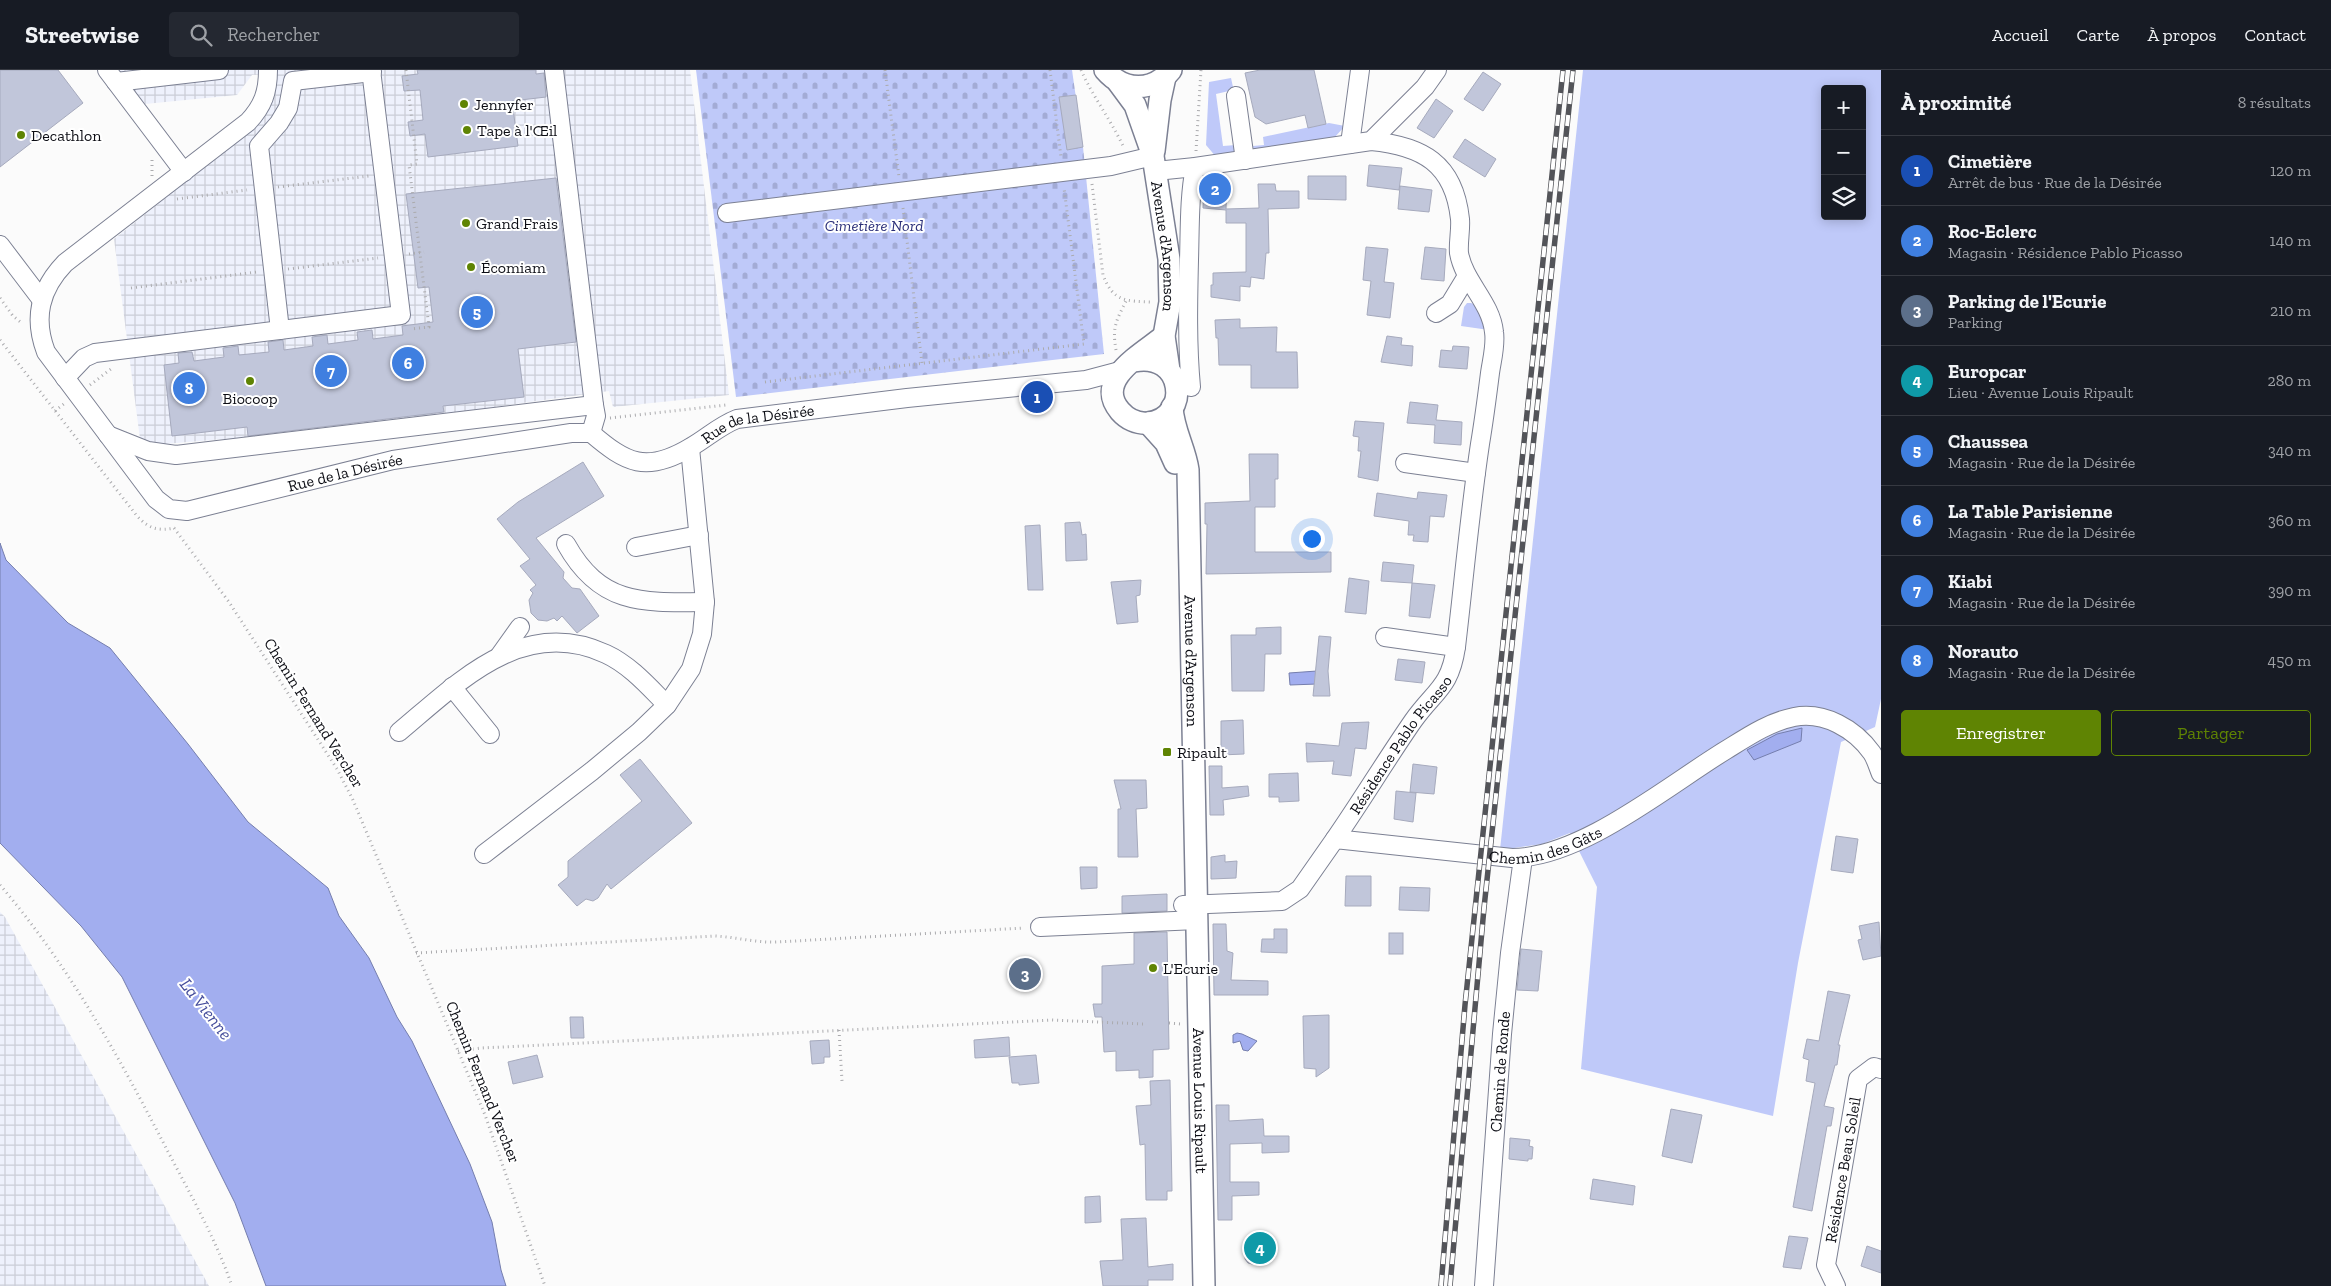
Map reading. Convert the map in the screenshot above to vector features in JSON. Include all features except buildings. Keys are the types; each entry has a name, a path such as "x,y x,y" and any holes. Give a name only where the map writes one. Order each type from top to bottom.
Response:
{"main road":[{"path":"1111,76 1127,86 1147,86 1168,73"},
{"name":"Avenue d'Argenson","path":"1154,163 1160,100 1168,73"},
{"name":"Avenue d'Argenson","path":"1111,76 1135,105 1154,163 1165,228 1169,268 1168,320 1164,336 1169,370"},
{"name":"Avenue d'Argenson","path":"1123,359 1164,336"},
{"path":"1123,359 1153,360 1169,370 1177,388 1172,408 1162,418 1148,423 1128,418 1115,403 1113,390 1123,359"},
{"name":"Avenue d'Argenson","path":"1172,408 1175,431 1184,450 1188,470 1190,914"},
{"name":"Avenue d'Argenson","path":"1148,423 1170,448 1176,471 1190,914"},
{"name":"Avenue Louis Ripault","path":"1190,914 1177,1023 1190,1286"},
{"name":"Avenue Louis Ripault","path":"1190,914 1204,1286"}],"street":[{"path":"111,76 219,70"},
{"name":"Rue de la Désirée","path":"268,70 267,91 261,108 248,122 65,264 54,275 41,300 39,309 40,331 46,352 156,499 169,509 187,510 393,460 571,433 591,432 616,454 638,462 649,462 661,460 690,448 725,424 737,419 926,396 1086,380 1123,359"},
{"path":"554,70 596,416 591,432"},
{"path":"1350,144 1360,70"},
{"path":"1371,141 1424,88 1436,70"},
{"path":"65,378 84,358 95,353 401,315 372,71 293,81 288,108 279,124 262,139 259,146 280,330"},
{"path":"111,76 184,172"},
{"path":"1236,96 1245,160"},
{"name":"Résidence Pablo Picasso","path":"727,213 1131,162 1195,167 1371,141 1397,143 1420,152 1439,167 1455,192 1460,220 1459,253 1467,276 1489,312 1495,334 1476,473 1456,647 1451,673 1446,683 1414,720 1335,839"},
{"path":"1191,387 1188,353 1188,301 1191,193 1195,167"},
{"path":"0,245 41,300"},
{"path":"1436,314 1450,304 1467,276"},
{"path":"1086,380 1115,403"},
{"path":"108,435 148,451 176,455 594,405"},
{"path":"484,854 592,771 667,705 682,685 697,655 702,634 704,602 700,534 690,448"},
{"path":"1404,463 1476,473"},
{"path":"636,547 700,534"},
{"path":"566,544 585,573 594,582 616,594 664,603 704,602"},
{"path":"500,655 520,627"},
{"path":"1385,637 1456,647"},
{"path":"399,732 470,673 500,655 541,644 557,643 589,648 606,654 643,680 667,705"},
{"path":"452,688 490,734"},
{"name":"Chemin des Gâts","path":"1335,839 1523,858 1551,852 1609,825 1743,739 1772,724 1795,717 1819,718 1838,723 1857,735 1873,754 1881,774"},
{"path":"1040,927 1190,914 1282,901 1300,889 1335,839"},
{"name":"Chemin de Ronde","path":"1484,1286 1502,1034 1510,953 1523,858"},
{"name":"Résidence Beau Soleil","path":"1836,1286 1826,1265 1858,1079 1874,1067 1881,1069"}],"path":[{"path":"406,70 418,164 409,165 412,194"},
{"path":"885,70 922,363"},
{"path":"764,382 1084,344 1050,70"},
{"path":"1081,70 1089,87 1114,126 1131,162"},
{"path":"1195,167 1201,70"},
{"path":"152,154 152,180 167,200 410,171"},
{"path":"1090,168 1104,275 1108,287 1126,302 1154,302"},
{"path":"414,253 424,252"},
{"path":"1154,295 1154,308"},
{"path":"0,298 13,316 23,324 40,331"},
{"path":"1123,359 1113,334 1114,326 1126,302"},
{"name":"Chemin Fernand Vercher","path":"0,340 147,527 160,530 174,528 229,602 337,768 353,800 485,1115 545,1286"},
{"path":"0,885 40,934 115,1051 209,1230 232,1286"},
{"path":"416,953 715,936 732,937 762,943 1040,927"},
{"path":"458,1051 481,1048 1052,1020 1143,1024"},
{"path":"839,1030 842,1081"}],"shaded area":[{"path":"119,70 690,70 729,395 613,407 609,391 444,414 248,437 153,445 140,439 114,239 251,130 267,113 275,95 276,74 252,75 237,95 145,104"},
{"path":"0,912 5,917 209,1286 0,1286"}],"green space":[{"name":"Cimetière Nord","path":"696,70 1072,70 1083,147 1104,354 736,397"},
{"path":"1583,70 1881,70 1881,699 1875,727 1841,742 1798,963 1773,1116 1581,1069 1597,887 1570,833 1542,844 1500,850"},
{"path":"1231,78 1233,87 1229,91 1216,94 1223,146 1236,145 1237,153 1217,158 1206,145 1209,82"},
{"path":"1329,123 1345,126 1333,139 1254,151 1253,146 1264,145 1263,137"},
{"path":"1467,303 1475,305 1489,330 1461,326 1464,307"}],"water":[{"name":"La Vienne","path":"0,543 6,560 68,623 110,648 248,822 328,888 339,916 369,958 397,1017 412,1041 470,1164 492,1222 506,1286 266,1286 235,1203 122,977 81,926 0,843"},
{"path":"1317,671 1317,684 1290,685 1289,673"},
{"path":"1802,728 1801,741 1754,760 1747,750 1777,734"},
{"path":"1237,1033 1257,1041 1248,1051 1243,1050 1240,1041 1233,1043 1233,1035"}],"railway":[{"path":"1441,1286 1465,1005 1563,70"},
{"path":"1450,1286 1484,908 1573,70"}],"place":[{"name":"Jennyfer","path":"464,104"},
{"name":"Tape à l'Œil","path":"467,130"},
{"name":"Decathlon","path":"21,135"},
{"name":"Roc-Eclerc","path":"1215,189"},
{"name":"Grand Frais","path":"466,223"},
{"name":"Écomiam","path":"471,267"},
{"name":"Chaussea","path":"477,312"},
{"name":"La Table Parisienne","path":"408,363"},
{"name":"Kiabi","path":"331,371"},
{"name":"Biocoop","path":"250,381"},
{"name":"Norauto","path":"189,388"},
{"name":"Cimetière","path":"1037,397"},
{"name":"Ripault","path":"1167,752"},
{"name":"L'Ecurie","path":"1153,968"},
{"name":"Parking de l'Ecurie","path":"1025,974"},
{"name":"Europcar","path":"1260,1248"}]}
